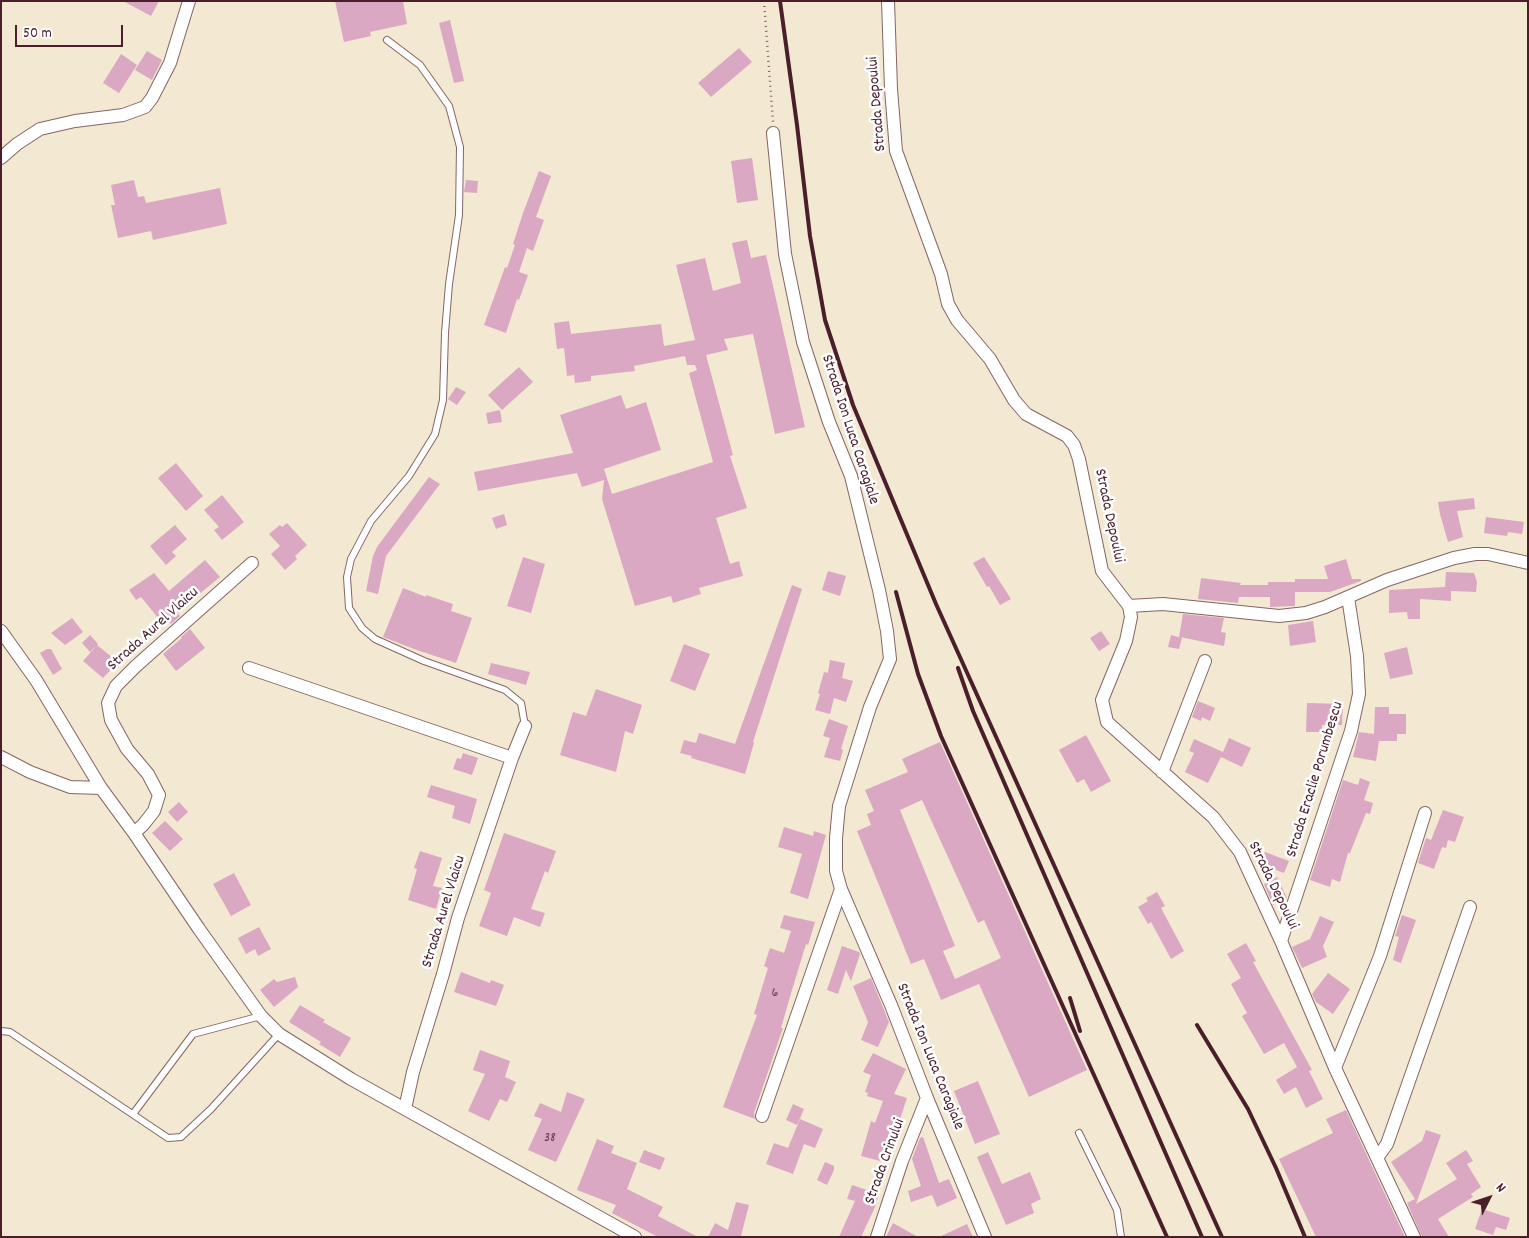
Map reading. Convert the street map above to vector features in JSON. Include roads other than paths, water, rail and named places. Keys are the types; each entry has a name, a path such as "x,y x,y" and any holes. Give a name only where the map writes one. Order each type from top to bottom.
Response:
{"street":[{"path":"1,158 17,144 40,129 75,121 123,115 145,107 152,98 170,63 190,1"},
{"name":"Strada Depoului","path":"888,1 891,89 896,151 941,274 948,304 957,320 990,359 1014,400 1026,414 1067,436 1074,445 1079,459 1102,571 1129,606 1131,617 1126,641 1102,700 1107,722 1213,817 1240,852 1281,941 1335,1068 1414,1237"},
{"name":"Strada Ion Luca Caragiale","path":"774,133 785,254 803,342 829,422 851,476 879,590 890,659 870,708 839,806 836,838 836,871 841,889 891,1005 927,1098 985,1237"},
{"path":"1129,606 1163,604 1279,616 1306,613 1325,607 1387,580 1423,567 1475,554 1488,554 1528,563"},
{"name":"Strada Aurel Vlaicu","path":"134,833 154,811 159,795 148,774 127,749 111,720 108,703 116,686 136,666 252,563"},
{"name":"Strada Eraclie Porumbescu","path":"1281,941 1351,731 1359,694 1357,656 1348,596"},
{"path":"1,631 36,680 100,788 134,833 261,1016 279,1034 351,1079 635,1237"},
{"path":"1162,772 1205,661"},
{"path":"249,668 512,758"},
{"name":"Strada Aurel Vlaicu","path":"405,1109 413,1072 444,974 458,918 512,758 525,726"},
{"path":"1,757 30,772 70,786 100,788"},
{"path":"1335,1068 1380,956 1425,813"},
{"path":"762,1116 841,889"},
{"path":"1377,1158 1386,1144 1470,907"},
{"name":"Strada Crinului","path":"877,1237 902,1161 927,1098"}],"lane":[{"path":"387,40 420,66 449,106 460,147 459,215 449,284 443,400 435,434 409,476 371,521 351,559 347,577 349,608 362,628 375,639 424,662 505,690 521,703 525,726"},
{"path":"133,1114 193,1034 261,1016"},
{"path":"1,1031 10,1032 168,1138 181,1138 211,1109 279,1034"},
{"path":"1080,1132 1117,1210 1121,1237"}],"railway":[{"path":"780,1 810,236 825,320 853,405 936,604 1222,1237"},
{"path":"896,592 918,674 941,736 1167,1237"},
{"path":"958,668 973,711 1202,1237"},
{"path":"1070,998 1080,1031"},
{"path":"1197,1025 1248,1109 1276,1168 1305,1237"}]}
